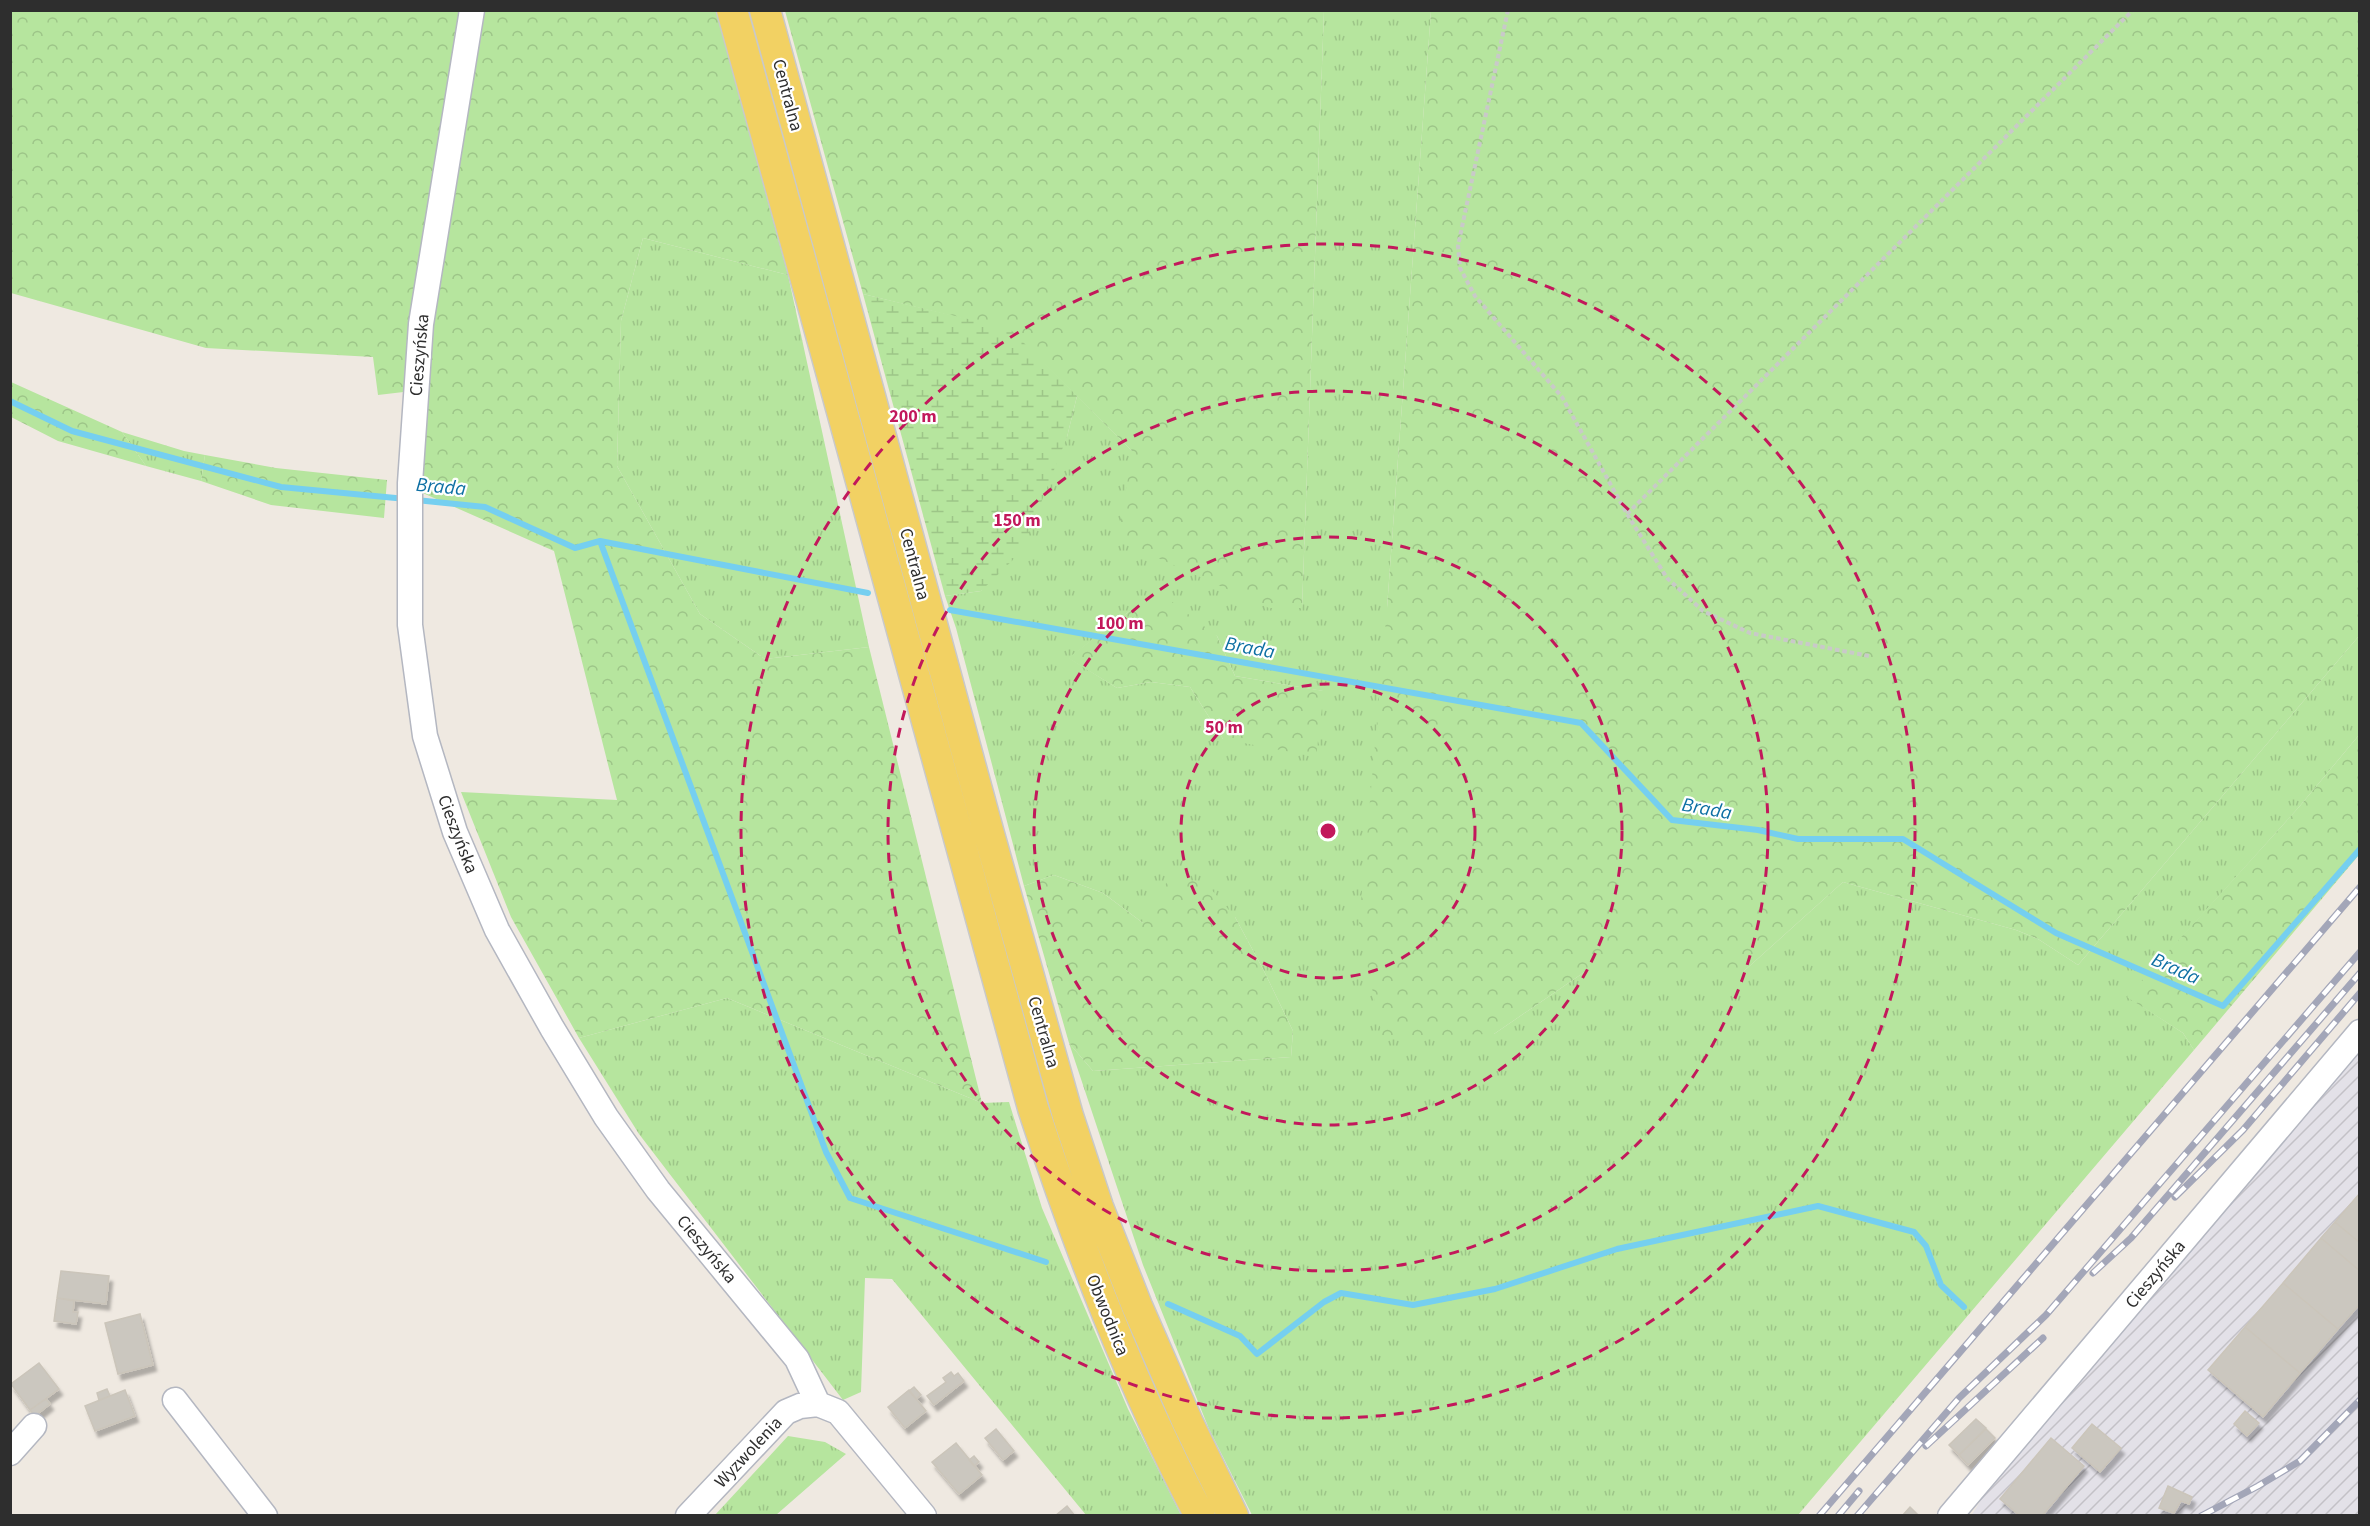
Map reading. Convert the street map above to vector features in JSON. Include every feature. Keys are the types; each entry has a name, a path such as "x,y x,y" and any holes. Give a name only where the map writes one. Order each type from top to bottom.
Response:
{"main road":[{"name":"Centralna","path":"732,10 1033,1108"},
{"name":"Centralna","path":"765,10 1068,1116"},
{"name":"Obwodnica","path":"1033,1108 1066,1209 1106,1314 1163,1445 1200,1515"},
{"name":"Obwodnica","path":"1068,1116 1098,1207 1133,1297 1188,1423 1233,1515"}],"street":[{"name":"Cieszyńska","path":"472,10 421,324 410,483 408,514 410,625 425,736 455,832 497,930 552,1028 606,1117 658,1190 797,1359 818,1404"},
{"name":"Cieszyńska","path":"1950,1515 2360,1032"},
{"path":"175,1400 265,1515"},
{"name":"Wyzwolenia","path":"688,1515 786,1412 818,1404"},
{"path":"818,1404 838,1412 924,1515"},
{"path":"10,1453 34,1426"}],"path":[{"path":"1508,10 1458,246 1460,268 1475,296 1562,398 1627,514 1667,578 1704,611 1750,633 1869,656"},
{"path":"1627,514 2133,10"}],"shaded area":[{"path":"2359,1032 2359,1515 1971,1516 2061,1372"}],"green space":[{"path":"10,11 716,11 788,275 643,238 621,321 617,466 700,614 765,659 869,647 982,1103 727,998 579,1038 511,917 461,792 617,800 554,551 416,490 429,389 378,395 373,357 206,348 11,293"},
{"path":"785,11 1324,11 1302,608 1269,608 1118,540 1132,451 1010,330 863,294"},
{"path":"1324,11 1431,11 1387,608 1494,1034 1586,971 1744,971 1843,882 2016,930 2038,939 2078,965 2359,636 2359,735 2299,807 2128,997 2183,1033 2194,1050 1798,1515 1252,1515 1209,1429 1143,1265 1069,1043 1093,1071 1291,1057 1293,1031 1235,917 1143,923 1103,893 1054,875 1024,886 956,628 945,596 981,591 1067,437 1077,396 1132,451 1302,608","holes":["1131,610 1217,636 1235,676 1323,691 1223,739 1190,687 1151,682 1117,688 1069,658"]},
{"path":"1431,11 2359,11 2359,636 2078,965 2038,939 2016,930 1843,882 1744,971 1586,971 1494,1034 1382,1036 1359,925 1387,608"},
{"path":"643,238 788,275 869,647 765,659 700,614 617,466 621,321"},
{"path":"863,294 1010,329 1077,396 1067,437 1022,551 981,591 945,596"},
{"path":"11,382 122,432 146,466 58,441 11,417"},
{"path":"122,432 205,455 201,481 146,466"},
{"path":"205,455 276,468 387,480 384,518 271,505 201,481"},
{"path":"1171,601 1217,636 1235,676 1324,691 1316,757 1223,739 1190,687 1151,682 1117,688 1068,658 1131,610"},
{"path":"2359,735 2359,855 2194,1050 2183,1033 2127,997 2299,807"},
{"path":"1054,875 1103,893 1143,923 1168,880 1204,881 1235,917 1264,971 1293,1031 1291,1057 1093,1071 1069,1043 1024,886"},
{"path":"727,998 982,1103 1009,1102 1042,1208 1128,1409 1181,1515 1086,1515 892,1279 865,1278 861,1392 843,1400 639,1134 579,1038"},
{"path":"788,1436 825,1442 846,1454 776,1515 715,1515"}],"building":[{"path":"2360,1193 2360,1243 2335,1222"},
{"path":"2335,1222 2360,1243 2360,1271 2321,1238"},
{"path":"2321,1238 2360,1271 2360,1304 2338,1329 2283,1283"},
{"path":"61,1271 109,1276 106,1304 57,1298"},
{"path":"2283,1283 2338,1329 2300,1373 2245,1327"},
{"path":"57,1298 74,1301 73,1312 78,1312 76,1324 54,1321"},
{"path":"140,1314 153,1365 118,1374 105,1323"},
{"path":"2245,1327 2300,1373 2263,1417 2208,1370"},
{"path":"39,1363 59,1389 30,1410 11,1384"},
{"path":"951,1372 954,1376 958,1373 964,1381 934,1405 927,1396 946,1382 943,1378"},
{"path":"914,1387 921,1395 916,1399 909,1391"},
{"path":"107,1389 110,1396 99,1400 97,1393"},
{"path":"125,1390 135,1416 95,1431 85,1406"},
{"path":"909,1390 926,1411 905,1428 888,1407"},
{"path":"46,1399 50,1404 35,1416 30,1410"},
{"path":"2245,1411 2259,1423 2247,1436 2234,1424"},
{"path":"1976,1419 1986,1428 1959,1455 1949,1445"},
{"path":"2092,1424 2121,1448 2100,1472 2072,1448"},
{"path":"996,1429 1014,1451 1003,1460 985,1438"},
{"path":"1986,1429 1995,1438 1968,1465 1959,1455"},
{"path":"2051,1438 2084,1466 2042,1516 2020,1516 2000,1499"},
{"path":"956,1443 982,1475 959,1494 932,1462"},
{"path":"974,1456 979,1462 974,1466 969,1460"},
{"path":"2168,1486 2192,1497 2189,1504 2181,1501 2174,1513 2159,1508"},
{"path":"1067,1506 1075,1516 1055,1516"},
{"path":"1910,1507 1919,1516 1902,1516"}],"waterway":[{"name":"Brada","path":"10,401 72,431 281,487 406,499"},
{"name":"Brada","path":"416,500 485,507 575,548 600,541 868,593"},
{"path":"600,541 826,1152 850,1198 1046,1262"},
{"name":"Brada","path":"950,610 1581,723 1672,820 1758,830 1798,839 1903,839 2056,933 2223,1006 2360,849"},
{"path":"1168,1304 1240,1336 1257,1354 1324,1302 1341,1293 1413,1305 1495,1289 1617,1249 1818,1206 1914,1232 1926,1246 1941,1285 1964,1307"}],"railway":[{"path":"1819,1516 2360,887"},
{"path":"1857,1516 1959,1398 2046,1315 2360,952"},
{"path":"2093,1273 2131,1238 2360,973"},
{"path":"2175,1197 2243,1130 2360,993"},
{"path":"1926,1446 2043,1338"},
{"path":"2201,1516 2300,1461 2360,1400"},
{"path":"1838,1516 1859,1491"}]}
